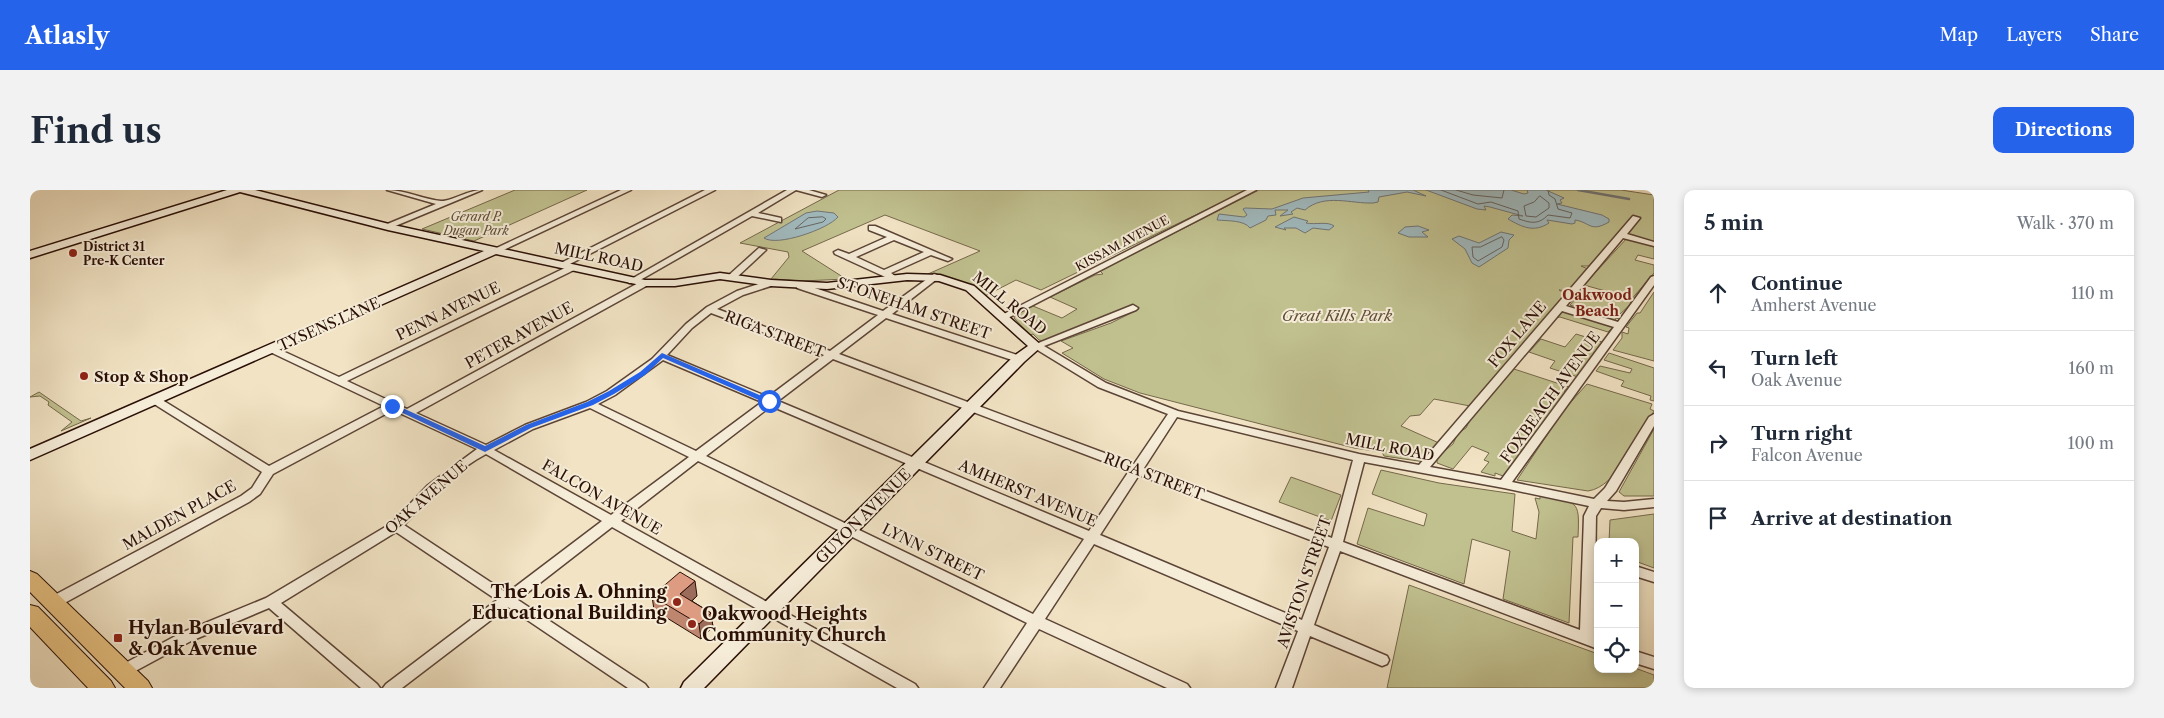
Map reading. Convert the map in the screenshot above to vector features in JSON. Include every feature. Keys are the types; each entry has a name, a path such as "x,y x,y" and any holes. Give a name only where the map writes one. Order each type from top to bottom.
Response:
{"main road":[{"path":"30,579 140,688"},
{"path":"30,613 99,687"}],"street":[{"path":"30,254 237,190"},
{"name":"MILL ROAD","path":"244,190 388,227 645,283 675,283 711,276 800,286 827,286 889,276 934,277 970,288 1036,346 1102,385 1174,413 1359,458 1504,484 1597,504 1624,506 1654,503"},
{"path":"391,190 443,204"},
{"path":"388,227 478,190"},
{"name":"TYSENS LANE","path":"30,455 494,251 627,190"},
{"name":"PENN AVENUE","path":"338,381 566,266 711,190"},
{"path":"632,281 792,190"},
{"path":"800,190 822,195"},
{"name":"KISSAM AVENUE","path":"1004,317 1252,190"},
{"path":"750,213 778,220"},
{"name":"FOX LANE","path":"1421,470 1636,218"},
{"path":"872,228 948,259"},
{"path":"1622,235 1654,244"},
{"path":"850,257 894,237"},
{"path":"732,277 762,250"},
{"path":"838,252 889,276 930,252"},
{"path":"391,688 610,520 934,277"},
{"name":"FOXBEACH AVENUE","path":"1504,484 1654,279"},
{"name":"PETER AVENUE","path":"407,413 645,283"},
{"name":"OAK AVENUE","path":"123,671 186,637 271,602 396,526 431,489 485,449 528,427 590,404 628,383 662,356 689,326 710,309 740,293 771,283"},
{"name":"STONEHAM STREET","path":"800,286 1019,359"},
{"path":"1560,307 1620,326"},
{"path":"1036,346 1133,308"},
{"name":"RIGA STREET","path":"710,309 1592,641"},
{"name":"GUYON AVENUE","path":"691,688 1019,359 1036,346"},
{"name":"FALCON AVENUE","path":"271,349 485,449 768,610 910,688"},
{"name":"AMHERST AVENUE","path":"662,356 1382,660"},
{"path":"155,400 269,471"},
{"name":"LYNN STREET","path":"590,404 1035,621 1182,688"},
{"name":"MALDEN PLACE","path":"54,602 245,499 256,491 269,471 392,406"},
{"path":"992,688 1174,413"},
{"path":"1592,641 1594,557 1590,516 1597,504 1610,491 1654,417"},
{"name":"AVISTON STREET","path":"1284,688 1336,545 1359,458"},
{"path":"396,526 640,688"},
{"path":"1639,572 1654,577"},
{"path":"271,602 372,688"},
{"path":"1639,658 1654,664"}],"green space":[{"name":"Gerard P. Dugan Park","path":"515,190 587,190 474,241 422,229"},
{"path":"839,190 1247,190 1041,290 1016,280 985,296 965,284 928,274 980,251 885,215 802,251 846,279 802,281 771,279 789,257 788,252 740,243"},
{"name":"Great Kills Park","path":"1259,190 1621,190 1654,195 1654,242 1628,234 1639,219 1633,217 1589,266 1581,266 1588,269 1569,291 1559,290 1567,294 1470,406 1434,399 1420,415 1410,416 1401,426 1439,443 1425,462 1384,456 1382,452 1354,448 1140,393 1104,379 1062,353 1073,348 1061,341 1111,323 1139,309 1134,305 1044,341 1039,340 1033,334 1030,335 1014,318 1016,314 1033,306 1062,318 1077,309 1050,297 1095,275 1103,274 1100,271"},
{"path":"1627,238 1654,246 1654,259 1638,255 1635,260 1654,265 1654,273 1630,301 1631,304 1619,315 1621,317 1619,319 1616,318 1615,322 1591,315 1593,312 1570,305 1580,293 1604,300 1609,292 1584,285"},
{"path":"1654,292 1654,361 1613,350 1622,338 1622,332 1628,334 1629,328 1626,327 1637,313 1640,313"},
{"path":"1562,310 1611,326 1612,328 1608,332 1560,317 1555,318"},
{"path":"1576,334 1602,342 1578,377 1550,368 1555,361 1529,352 1541,339 1565,347"},
{"path":"1609,353 1654,368 1654,401 1650,400 1651,396 1621,386 1624,381 1596,371 1600,366 1630,373 1632,369 1604,360"},
{"path":"1514,369 1569,387 1564,391 1566,392 1561,397 1563,398 1520,452 1520,457 1503,476 1495,473 1495,476 1481,472 1489,462 1484,460 1489,453 1472,446 1453,469 1437,463 1437,457 1453,444 1458,433 1466,428 1475,411"},
{"path":"1587,384 1652,404 1650,409 1654,411 1627,458 1609,480 1599,487 1588,491 1517,480 1563,411"},
{"path":"39,392 81,421 91,418 61,431 72,422 48,405 49,402 40,396 30,397"},
{"path":"1654,429 1654,496 1624,496 1619,492"},
{"path":"1381,470 1439,483 1515,494 1512,531 1536,539 1539,512 1535,498 1540,499 1540,496 1574,504 1578,515 1578,537 1573,537 1569,623 1503,599 1510,551 1472,539 1464,584 1357,544 1368,508 1424,526 1427,514 1372,494"},
{"path":"1291,477 1341,495 1331,521 1279,502"},
{"path":"1654,514 1654,568 1639,562 1639,538 1609,538 1610,520"},
{"path":"1409,585 1594,653 1594,673 1639,673 1639,669 1654,675 1654,688 1387,688"}],"water":[{"path":"1368,190 1413,190 1426,196 1407,192 1379,197 1378,202 1373,203 1338,200 1321,202 1305,210 1297,208 1291,212 1293,214 1280,216 1288,210 1275,210 1276,215 1268,216 1266,220 1250,228 1240,222 1217,220 1219,214 1244,217 1247,215 1243,209 1245,208 1272,209 1303,198 1369,192"},
{"path":"1426,190 1511,190 1524,194 1528,193 1527,190 1546,190 1564,198 1560,200 1562,203 1557,204 1602,215 1609,219 1609,222 1594,227 1575,220 1575,223 1572,224 1547,220 1549,223 1544,226 1528,228 1508,219 1512,215 1523,216 1484,206 1486,210 1477,209"},
{"path":"817,211 834,213 838,217 824,227 802,235 780,240 764,238 806,213"},
{"path":"1294,217 1308,221 1306,223 1334,226 1329,230 1313,228 1305,233 1296,228 1284,228 1286,230 1275,227"},
{"path":"1418,226 1429,230 1422,232 1428,237 1409,237 1398,233 1405,227"},
{"path":"1501,232 1514,235 1509,240 1508,248 1479,267 1472,263 1465,249 1452,239 1459,236 1479,243"}],"building":[{"path":"680,572 695,581 680,594 711,613 699,624 652,596"}],"waterway":[{"path":"1578,190 1629,199"}],"place":[{"name":"District 31 Pre-K Center","path":"73,253"},
{"name":"Stop & Shop","path":"84,376"},
{"name":"The Lois A. Ohning Educational Building","path":"677,602"},
{"name":"Oakwood Heights Community Church","path":"692,624"},
{"name":"Hylan Boulevard & Oak Avenue","path":"118,638"}],"district":[{"name":"Oakwood Beach","path":"1597,304"}],"route":[{"path":"392,406 485,449 528,427 572,409 590,404 611,393 642,373 662,356 769,401"}]}
